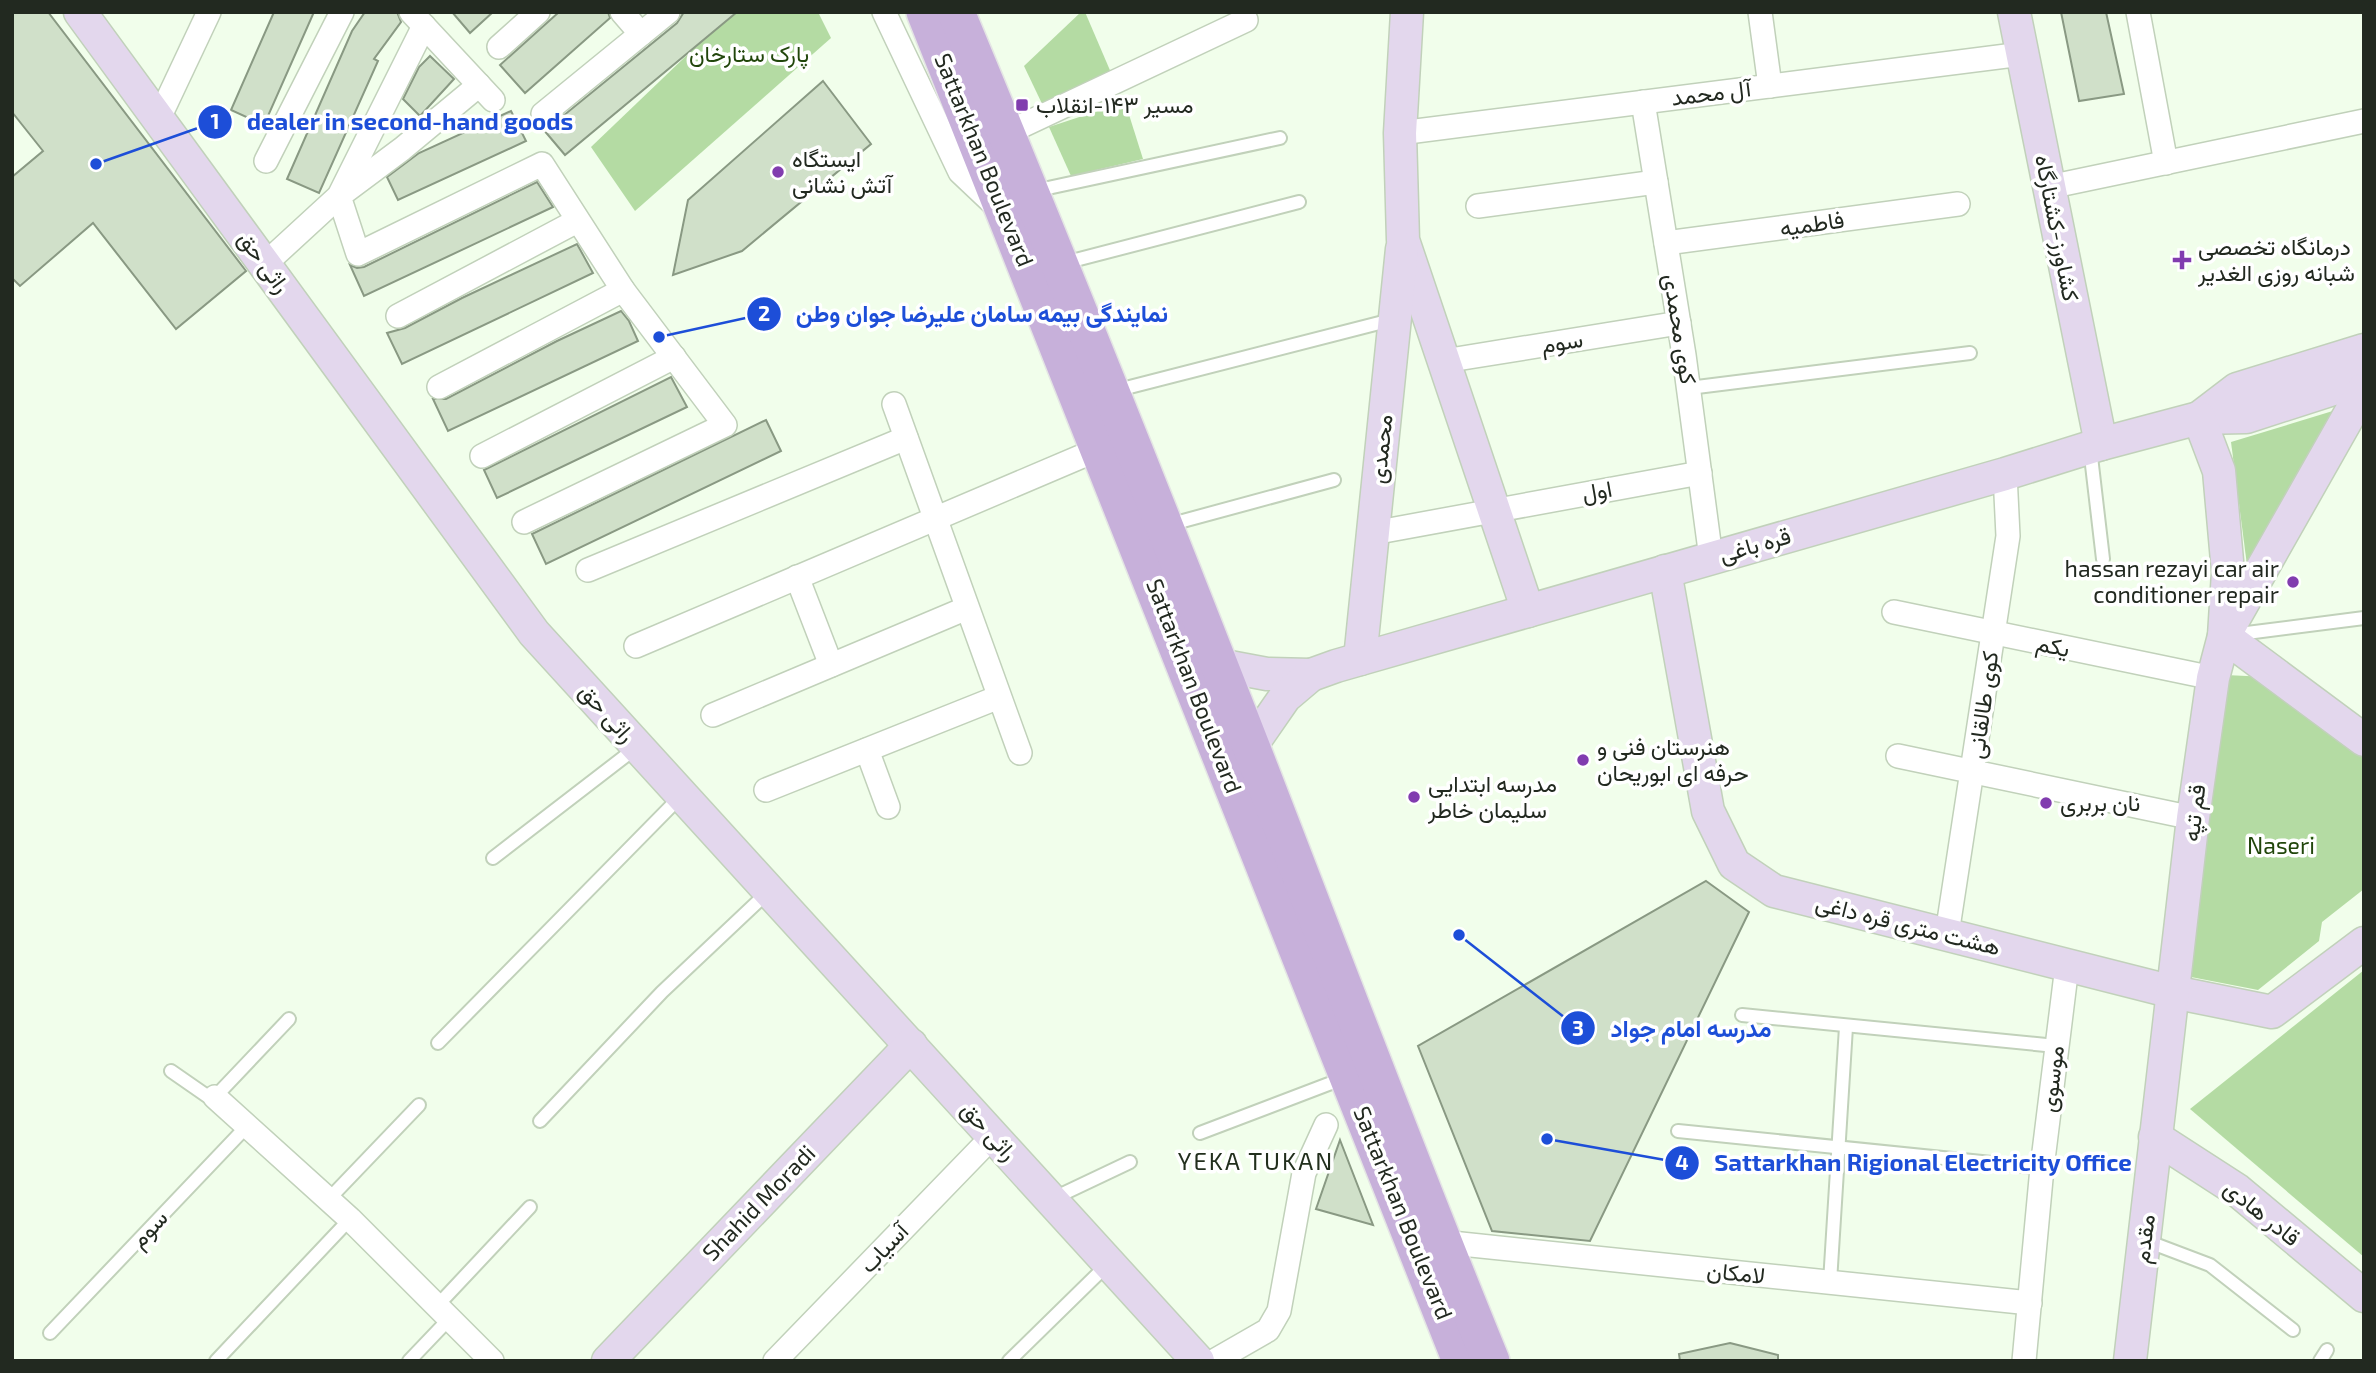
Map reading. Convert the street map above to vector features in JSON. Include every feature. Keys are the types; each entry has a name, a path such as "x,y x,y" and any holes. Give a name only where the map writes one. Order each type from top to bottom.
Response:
{"main road":[{"name":"Sattarkhan Boulevard","path":"925,12 992,139 1019,205 1098,449 1205,671 1236,752 1491,1361"},
{"name":"Sattarkhan Boulevard","path":"956,12 992,139"},
{"name":"Sattarkhan Boulevard","path":"1019,205 1060,264 1164,526 1205,671"},
{"name":"Sattarkhan Boulevard","path":"1236,752 1348,1076 1461,1361"}],"street":[{"name":"راثی حق","path":"80,12 534,633 1198,1361"},
{"path":"159,118 209,12"},
{"path":"266,161 342,12"},
{"path":"499,47 538,12"},
{"path":"622,12 641,34"},
{"path":"543,114 667,12"},
{"path":"884,12 960,172 1019,205"},
{"name":"محمدی","path":"1360,659 1404,240 1400,133 1407,12"},
{"path":"1760,12 1770,86"},
{"name":"کشاورز-کشتارگاه","path":"2014,12 2096,445"},
{"path":"2138,12 2166,163"},
{"path":"265,264 339,197 402,149 486,92 418,19 339,197 358,254 542,164 623,290 726,425 524,522"},
{"path":"992,139 1246,20"},
{"name":"آل محمد","path":"1400,133 2022,54"},
{"name":"کوی محمدی","path":"1643,102 1689,388 1711,558"},
{"path":"2049,187 2364,121"},
{"path":"1478,206 1656,182"},
{"name":"فاطمیه","path":"1666,243 1958,204"},
{"path":"398,316 578,221"},
{"name":"محمدی","path":"1404,240 1528,611"},
{"path":"439,387 623,290"},
{"name":"سوم","path":"1444,361 1679,323"},
{"path":"2199,418 2237,389 2364,350"},
{"path":"481,456 674,357"},
{"path":"2199,418 2246,417 2364,380"},
{"name":"قم تپه","path":"2224,636 2364,389"},
{"path":"894,404 1020,753"},
{"name":"قره باغی","path":"1205,671 1311,675 2005,474 2096,445 2199,418"},
{"name":"قم تپه","path":"2173,992 2193,818 2213,678 2224,636 2228,572 2219,471 2199,418"},
{"path":"589,570 906,438"},
{"path":"636,646 1098,449"},
{"name":"اول","path":"1373,533 1700,473"},
{"name":"کوی طالقانی","path":"1947,934 2008,536 2005,474"},
{"name":"هشت متری قره داغی","path":"1665,571 1708,811 1734,864 1774,891 2173,992 2272,1012 2364,943"},
{"path":"797,577 831,665"},
{"path":"713,715 968,608"},
{"name":"یکم","path":"1894,612 2213,678"},
{"path":"2224,636 2364,740"},
{"name":"قره باغی","path":"1236,752 1285,697 1311,675"},
{"path":"766,790 999,697"},
{"path":"867,750 888,807"},
{"path":"1898,756 2193,818"},
{"name":"موسوی","path":"2024,1361 2042,1168 2067,966"},
{"name":"مقدم","path":"2130,1361 2173,992"},
{"name":"Shahid Moradi","path":"608,1361 911,1045"},
{"path":"215,1097 349,1219 492,1361"},
{"path":"1214,1361 1268,1330 1279,1311 1304,1173 1326,1125"},
{"name":"آسیاب","path":"775,1361 993,1136"},
{"name":"قادر هادی","path":"2155,1137 2237,1189 2364,1296"},
{"name":"لامکان","path":"1442,1242 2030,1303"}],"lane":[{"path":"1019,205 1280,138"},
{"path":"1060,264 1299,202"},
{"path":"1111,392 1395,319"},
{"path":"1689,388 1970,353"},
{"path":"2096,445 2103,559"},
{"path":"1164,526 1334,480"},
{"path":"2224,636 2364,618"},
{"path":"493,858 638,747"},
{"path":"438,1043 682,795"},
{"path":"540,1121 662,992 769,891"},
{"path":"1742,1015 2056,1046"},
{"path":"171,1071 206,1096 215,1097 289,1019"},
{"path":"1830,1282 1846,1027"},
{"path":"1200,1133 1348,1076"},
{"path":"328,1200 419,1104"},
{"name":"سوم","path":"50,1334 248,1125"},
{"path":"1678,1131 2042,1168"},
{"path":"1051,1199 1130,1162"},
{"path":"409,1361 443,1312 530,1207"},
{"path":"216,1361 349,1219"},
{"path":"2144,1240 2210,1265 2293,1330"},
{"path":"1009,1361 1108,1264"}],"green space":[{"name":"پارک ستارخان","path":"732,12 818,12 831,38 635,211 591,147"},
{"path":"1081,12 1085,12 1112,75 1045,110 1024,66"},
{"path":"1125,102 1143,159 1071,176 1049,127"},
{"path":"2336,410 2248,573 2231,442"},
{"name":"Naseri","path":"2226,675 2267,677 2364,753 2364,889 2322,922 2319,941 2258,990 2191,977 2173,992"},
{"path":"2364,970 2364,1257 2190,1109"}],"building":[{"path":"12,12 48,12 246,271 176,329 93,223 20,286 12,278 12,177 43,151 12,112"},
{"path":"274,12 314,12 264,125 231,110"},
{"path":"365,12 397,12 401,22 374,59 378,61 319,193 287,179 352,31"},
{"path":"452,12 493,12 470,33"},
{"path":"559,12 608,12 610,18 525,93 500,65"},
{"path":"684,12 737,12 565,155 543,129 552,125 677,23"},
{"path":"2061,12 2106,12 2124,94 2079,101"},
{"path":"430,56 454,79 420,116 403,99 419,67"},
{"name":"ایستگاه آتش نشانی","path":"823,81 871,144 742,251 673,275 688,200"},
{"path":"511,111 526,141 398,200 387,177 419,153"},
{"path":"537,182 553,207 364,296 350,265 364,267"},
{"path":"577,244 593,273 402,364 387,333 405,328"},
{"path":"621,311 638,341 448,431 433,399 446,399"},
{"path":"671,377 687,407 497,498 484,470"},
{"path":"766,420 781,451 546,564 532,534"},
{"path":"1706,881 1749,912 1590,1241 1492,1231 1418,1046"},
{"path":"1340,1140 1373,1225 1316,1209"},
{"path":"1730,1343 1778,1355 1778,1361 1680,1361 1679,1354"}],"place":[{"name":"مسیر ۱۴۳-انقلاب","path":"1022,105"},
{"name":"dealer in second-hand goods","path":"96,164"},
{"name":"ایستگاه آتش نشانی","path":"778,172"},
{"name":"درمانگاه تخصصی شبانه روزی الغدیر","path":"2182,260"},
{"name":"نمایندگی بیمه سامان علیرضا جوان وطن","path":"659,337"},
{"name":"hassan rezayi car air conditioner repair","path":"2293,582"},
{"name":"هنرستان فنی و حرفه ای ابوریحان","path":"1583,760"},
{"name":"مدرسه ابتدایی سلیمان خاطر","path":"1414,797"},
{"name":"نان بربری","path":"2046,803"},
{"name":"مدرسه امام جواد","path":"1459,935"},
{"name":"Sattarkhan Rigional Electricity Office","path":"1547,1139"}],"district":[{"name":"YEKA TUKAN","path":"1256,1162"}]}
